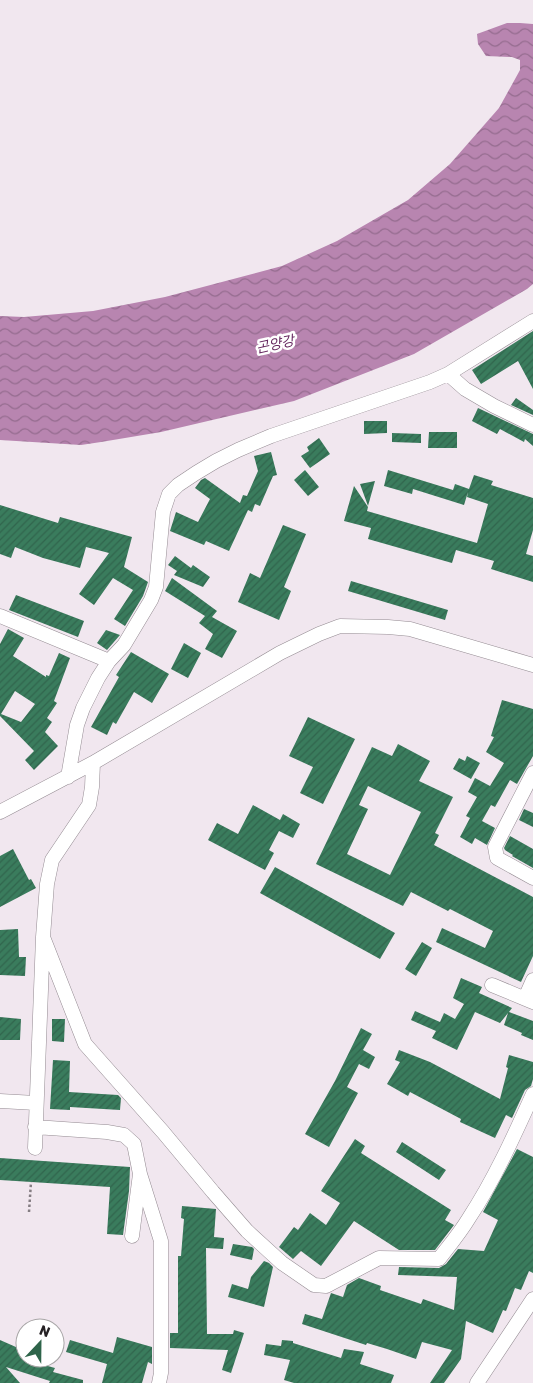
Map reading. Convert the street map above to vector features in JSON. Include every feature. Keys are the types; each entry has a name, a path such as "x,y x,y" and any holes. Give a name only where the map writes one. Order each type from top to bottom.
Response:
{"street":[{"path":"68,777 77,725 83,708 98,678 109,661 124,645 151,600 156,587 163,512 169,494 178,485 216,460 246,446 448,374 533,321"},
{"path":"448,374 465,389 533,425"},
{"path":"0,616 109,661"},
{"path":"0,812 93,763 280,653 340,626 388,627 410,630 533,665"},
{"path":"35,1148 43,937 47,884 52,860 89,805 93,763"},
{"path":"533,773 495,847 496,858 533,878"},
{"path":"43,937 85,1044 247,1231 282,1263 314,1285 326,1286 379,1258 439,1259 469,1218 499,1166 533,1094"},
{"path":"492,984 529,1000 533,980"},
{"path":"0,1101 36,1102"},
{"path":"35,1127 108,1132 124,1135 134,1144 140,1174 161,1241 161,1364 159,1383"},
{"path":"132,1236 140,1174"},
{"path":"479,1382 533,1300"}],"path":[{"path":"29,1212 31,1182"}],"water":[{"name":"곤양강","path":"507,23 533,24 533,284 527,289 414,354 294,401 161,432 81,445 0,440 0,316 24,317 93,311 165,297 282,266 337,241 408,200 450,164 499,108 520,70 520,60 512,57 486,56 478,44 477,34"}],"building":[{"path":"533,331 533,389 518,361 481,384 472,370"},
{"path":"516,398 533,410 533,415 511,405"},
{"path":"478,408 533,434 533,446 525,439 524,442 500,429 497,434 472,421"},
{"path":"364,421 387,421 387,433 364,434"},
{"path":"429,432 457,432 457,448 428,448"},
{"path":"392,433 421,434 421,443 392,442"},
{"path":"319,438 330,454 310,468 301,456 309,451 307,447"},
{"path":"271,452 277,475 273,476 260,506 255,504 252,512 248,510 229,551 206,541 204,545 170,531 176,512 198,522 210,499 195,488 205,478 240,503 243,495 247,496 258,471 254,456"},
{"path":"305,470 319,487 308,496 294,480"},
{"path":"388,470 453,490 455,484 469,489 474,475 493,481 491,485 533,498 533,530 526,554 533,556 533,582 491,569 494,561 456,550 452,563 368,539 371,528 344,521 354,486 368,507 367,511 477,543 488,504 467,497 468,492 464,505 413,489 412,494 384,486"},
{"path":"375,481 368,506 360,484"},
{"path":"0,505 58,523 60,517 132,537 124,567 148,582 143,596 125,626 114,619 133,590 113,578 94,605 79,594 109,553 86,547 80,568 43,558 15,547 11,558 0,554"},
{"path":"283,525 306,534 284,587 291,591 279,620 238,602 250,573 260,578"},
{"path":"175,556 191,568 193,565 210,577 203,587 174,575 177,571 168,565"},
{"path":"172,578 217,611 212,617 237,631 222,658 205,649 213,634 199,623 205,616 165,591"},
{"path":"351,581 448,610 445,620 348,591"},
{"path":"16,595 84,621 78,637 9,610"},
{"path":"8,629 24,638 13,656 46,677 46,675 49,676 59,653 70,658 54,701 57,703 47,718 52,722 45,732 58,746 34,770 25,760 34,751 0,716 0,644","holes":["15,691 35,704 21,722 1,714"]},
{"path":"106,630 120,635 107,650 97,643"},
{"path":"184,643 201,653 188,678 171,669"},
{"path":"131,652 169,674 152,703 134,692 116,724 113,722 107,735 91,727 119,677 116,675"},
{"path":"502,700 533,709 533,756 517,784 510,780 495,807 491,805 482,821 495,828 487,845 475,838 472,844 460,837 470,818 466,816 477,797 468,792 475,778 490,786 504,763 486,752 494,737 491,736"},
{"path":"308,717 355,739 323,804 300,793 313,767 289,756"},
{"path":"398,744 430,761 419,781 453,797 435,833 439,835 434,845 533,897 533,956 521,982 436,942 442,928 485,948 493,931 411,892 403,906 316,864 372,747 392,756","holes":["368,786 421,812 390,875 347,854 368,809 359,805"]},
{"path":"467,756 480,763 471,779 453,769 459,758 465,761"},
{"path":"253,805 280,820 283,814 300,824 293,838 279,831 269,850 274,853 265,870 208,840 217,823 238,834"},
{"path":"524,809 533,813 533,827 519,820"},
{"path":"510,836 533,849 533,868 505,850 504,848"},
{"path":"13,849 29,880 31,879 36,888 0,907 0,856"},
{"path":"275,867 395,933 380,959 260,893"},
{"path":"18,929 19,957 26,957 25,976 0,975 0,930"},
{"path":"422,942 432,948 416,976 405,969"},
{"path":"461,978 482,987 479,993 512,1008 509,1012 533,1021 533,1040 504,1025 508,1013 500,1023 475,1012 457,1050 432,1038 436,1031 411,1020 415,1011 440,1022 444,1013 455,1019 464,1004 453,998"},
{"path":"0,1017 21,1019 20,1040 0,1040"},
{"path":"52,1019 65,1019 64,1042 52,1041"},
{"path":"361,1028 372,1034 363,1050 375,1057 369,1069 359,1064 347,1087 358,1093 329,1147 305,1134 335,1081"},
{"path":"399,1050 430,1062 500,1099 508,1068 506,1067 509,1055 533,1062 533,1079 531,1086 525,1090 512,1118 506,1115 495,1138 460,1122 461,1119 410,1092 408,1096 387,1084 400,1062 395,1060"},
{"path":"53,1060 70,1061 69,1092 118,1095 121,1098 120,1110 70,1107 70,1110 50,1109"},
{"path":"355,1139 365,1146 361,1153 451,1210 445,1220 454,1225 435,1250 399,1250 354,1221 321,1266 301,1251 293,1259 279,1247 294,1227 298,1230 310,1213 326,1225 340,1203 321,1191"},
{"path":"402,1142 446,1170 439,1180 396,1152"},
{"path":"517,1149 533,1157 533,1273 529,1271 521,1290 515,1288 506,1311 503,1310 493,1333 466,1321 461,1359 444,1383 430,1383 452,1350 422,1342 416,1359 302,1324 305,1314 322,1319 331,1293 343,1297 347,1285 359,1278 381,1286 380,1290 421,1304 423,1299 454,1310 457,1277 398,1275 399,1267 439,1268 446,1264 458,1249 484,1251 498,1220 483,1212"},
{"path":"0,1158 130,1167 123,1235 107,1234 110,1187 0,1180"},
{"path":"182,1206 216,1209 214,1237 224,1238 223,1249 206,1248 207,1334 233,1334 234,1330 244,1333 231,1373 222,1370 228,1350 170,1348 170,1333 178,1333 178,1256 181,1256 184,1219 181,1218"},
{"path":"233,1244 252,1247 254,1249 252,1260 230,1255"},
{"path":"264,1261 273,1267 264,1307 228,1297 232,1284 248,1289 251,1277"},
{"path":"117,1337 152,1347 152,1364 148,1362 142,1383 102,1383 107,1364 66,1352 70,1340 113,1353"},
{"path":"0,1340 15,1347 15,1368 55,1368 53,1372 83,1380 83,1383 49,1383 50,1381 6,1367 20,1383 0,1383"},
{"path":"282,1340 293,1341 293,1343 341,1358 344,1349 364,1352 360,1364 394,1375 391,1383 294,1383 284,1380 290,1360 264,1355 266,1344 281,1346"}]}
